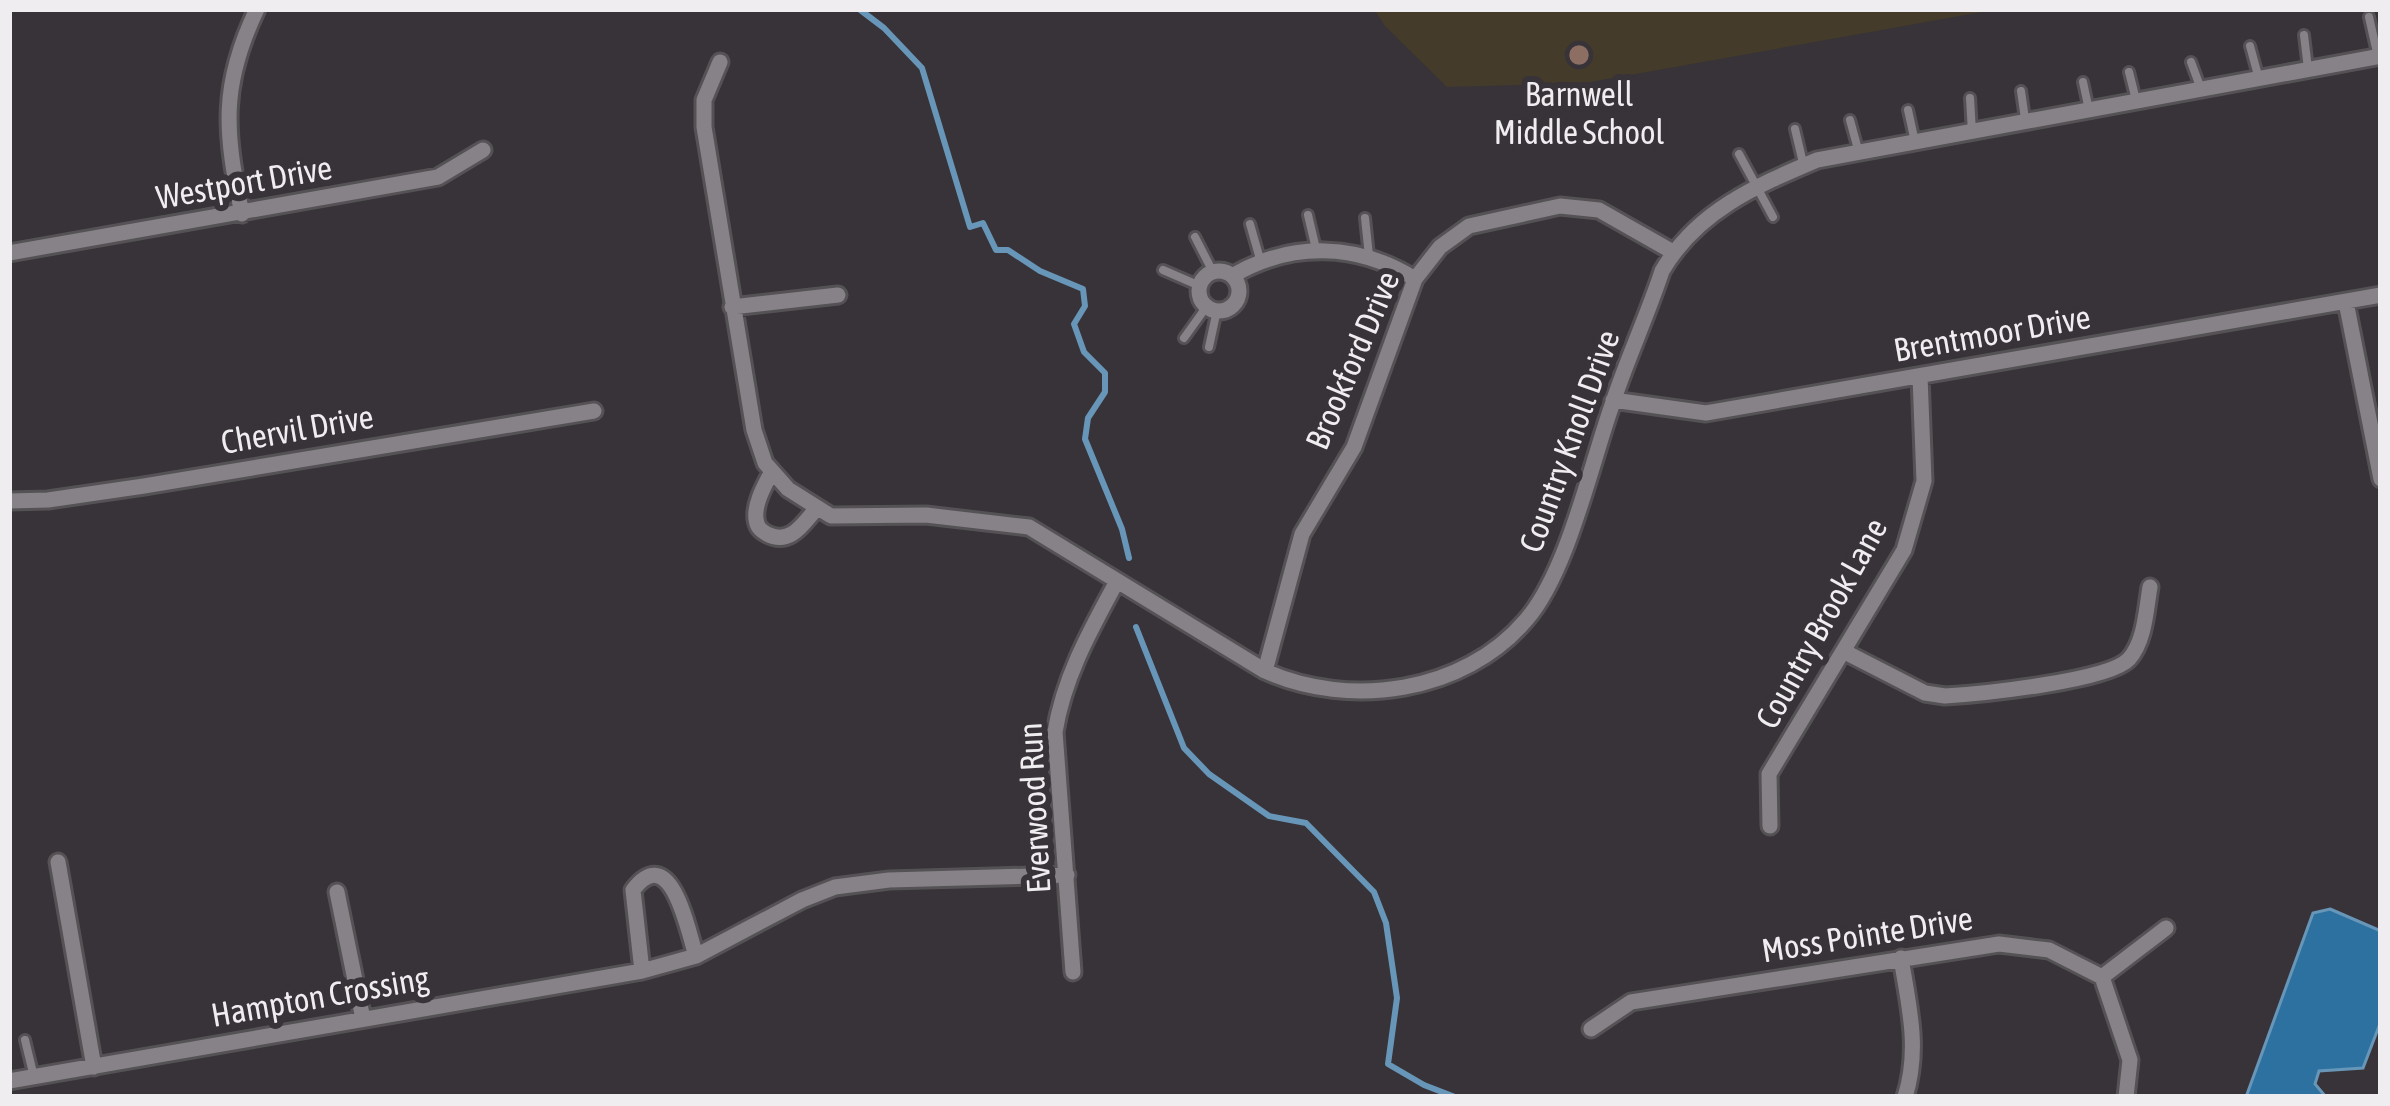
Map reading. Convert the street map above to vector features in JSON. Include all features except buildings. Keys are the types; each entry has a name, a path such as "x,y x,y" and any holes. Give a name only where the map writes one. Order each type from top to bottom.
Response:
{"street":[{"path":"242,214 232,165 229,90 241,44 257,9"},
{"name":"Country Knoll Drive","path":"816,509 831,516 926,515 1029,527 1265,671 1303,687 1377,690 1446,677 1525,622 1546,592 1613,400 1673,252 1688,234 1739,194 1804,166 1859,153 2379,57"},
{"path":"719,62 704,100 704,127 754,430 772,471 788,490 816,509 794,535 778,538 756,524 755,514 772,471"},
{"name":"Westport Drive","path":"9,254 438,177 483,150"},
{"name":"Brookford Drive","path":"1265,671 1302,534 1354,447 1415,279 1440,247 1469,226 1560,206 1599,210 1673,252"},
{"path":"1232,276 1239,290 1236,301 1226,309 1212,308 1201,298 1200,286 1214,272 1232,276 1259,260 1316,251 1369,256 1415,279"},
{"path":"732,307 838,295"},
{"name":"Brentmoor Drive","path":"1613,400 1706,413 2381,295"},
{"path":"2346,302 2381,479"},
{"name":"Country Brook Lane","path":"1769,826 1769,775 1904,550 1924,481 1921,376"},
{"name":"Chervil Drive","path":"9,501 144,486 594,411"},
{"name":"Everwood Run","path":"1073,972 1055,764 1057,718 1080,649 1116,583"},
{"path":"1845,652 1925,693 1946,696 2095,675 2130,657 2139,641 2150,587"},
{"path":"58,862 94,1066"},
{"path":"641,971 633,890 640,880 653,875 661,876 673,889 696,956"},
{"name":"Hampton Crossing","path":"21,1084 94,1066 641,971 696,956 835,887 890,880 1067,875"},
{"path":"338,892 362,1018"},
{"path":"2126,1097 2130,1060 2102,977 2166,928"},
{"name":"Moss Pointe Drive","path":"1591,1029 1631,1002 1999,944 2049,950 2102,977"},
{"path":"1901,958 1915,1040 1914,1070 1905,1097"}],"lane":[{"path":"2369,17 2379,57"},
{"path":"2304,35 2308,70"},
{"path":"2250,46 2259,79"},
{"path":"2191,62 2201,89"},
{"path":"2129,72 2137,101"},
{"path":"2083,82 2089,110"},
{"path":"2021,91 2025,122"},
{"path":"1970,98 1972,132"},
{"path":"1908,110 1915,142"},
{"path":"1850,120 1859,153"},
{"path":"1795,130 1804,166"},
{"path":"1739,154 1773,217"},
{"path":"1308,215 1316,251"},
{"path":"1365,218 1369,256"},
{"path":"1250,224 1259,260"},
{"path":"1196,237 1214,272"},
{"path":"1162,270 1200,286"},
{"path":"1184,338 1212,308"},
{"path":"1209,347 1212,308"},
{"path":"21,1084 25,1040"}],"shaded area":[{"name":"Barnwell Middle School","path":"1374,9 1999,9 1585,83 1447,87"}],"water":[{"path":"2330,909 2381,931 2381,1021 2363,1068 2319,1071 2315,1084 2326,1097 2246,1097 2313,913"}],"waterway":[{"path":"859,9 922,68 970,227 983,223 996,250 1008,250 1040,271 1083,289 1085,306 1074,324 1084,352 1105,373 1105,392 1088,418 1085,439 1129,558"},
{"path":"1136,627 1184,748 1209,774 1269,816 1306,823 1374,892 1386,923 1397,998 1388,1064 1455,1097"}],"place":[{"name":"Barnwell Middle School","path":"1579,55"}]}
